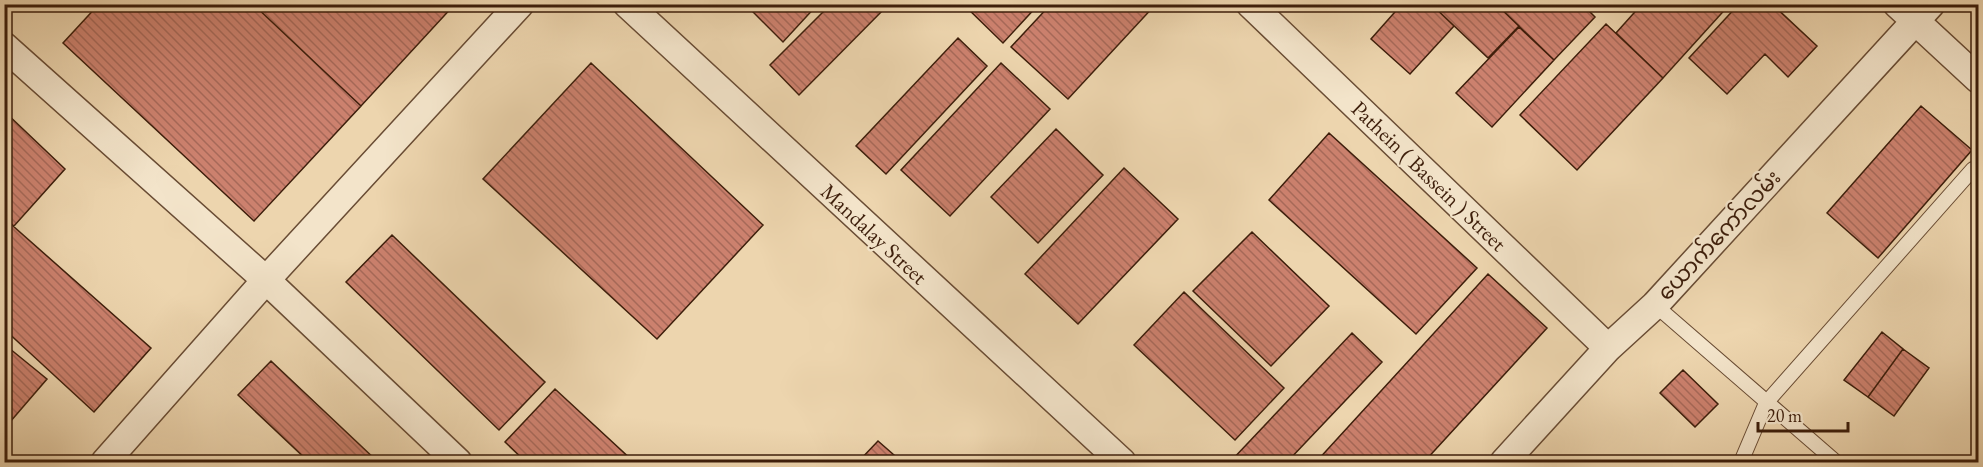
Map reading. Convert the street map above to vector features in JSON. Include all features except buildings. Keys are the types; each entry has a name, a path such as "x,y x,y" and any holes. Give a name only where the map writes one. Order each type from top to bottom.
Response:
{"street":[{"path":"105,462 266,280 520,4"},
{"name":"Mandalay Street","path":"627,4 1122,462"},
{"name":"Pathein ( Bassein ) Street","path":"1250,4 1608,348"},
{"path":"1914,10 1978,79"},
{"name":"ယောက်ကော်လမ်း","path":"1504,462 1608,348 1655,305 1914,10"},
{"path":"4,46 266,280 458,462"}],"lane":[{"path":"1740,462 1766,403 1973,169"},
{"path":"1655,305 1836,462"}]}
